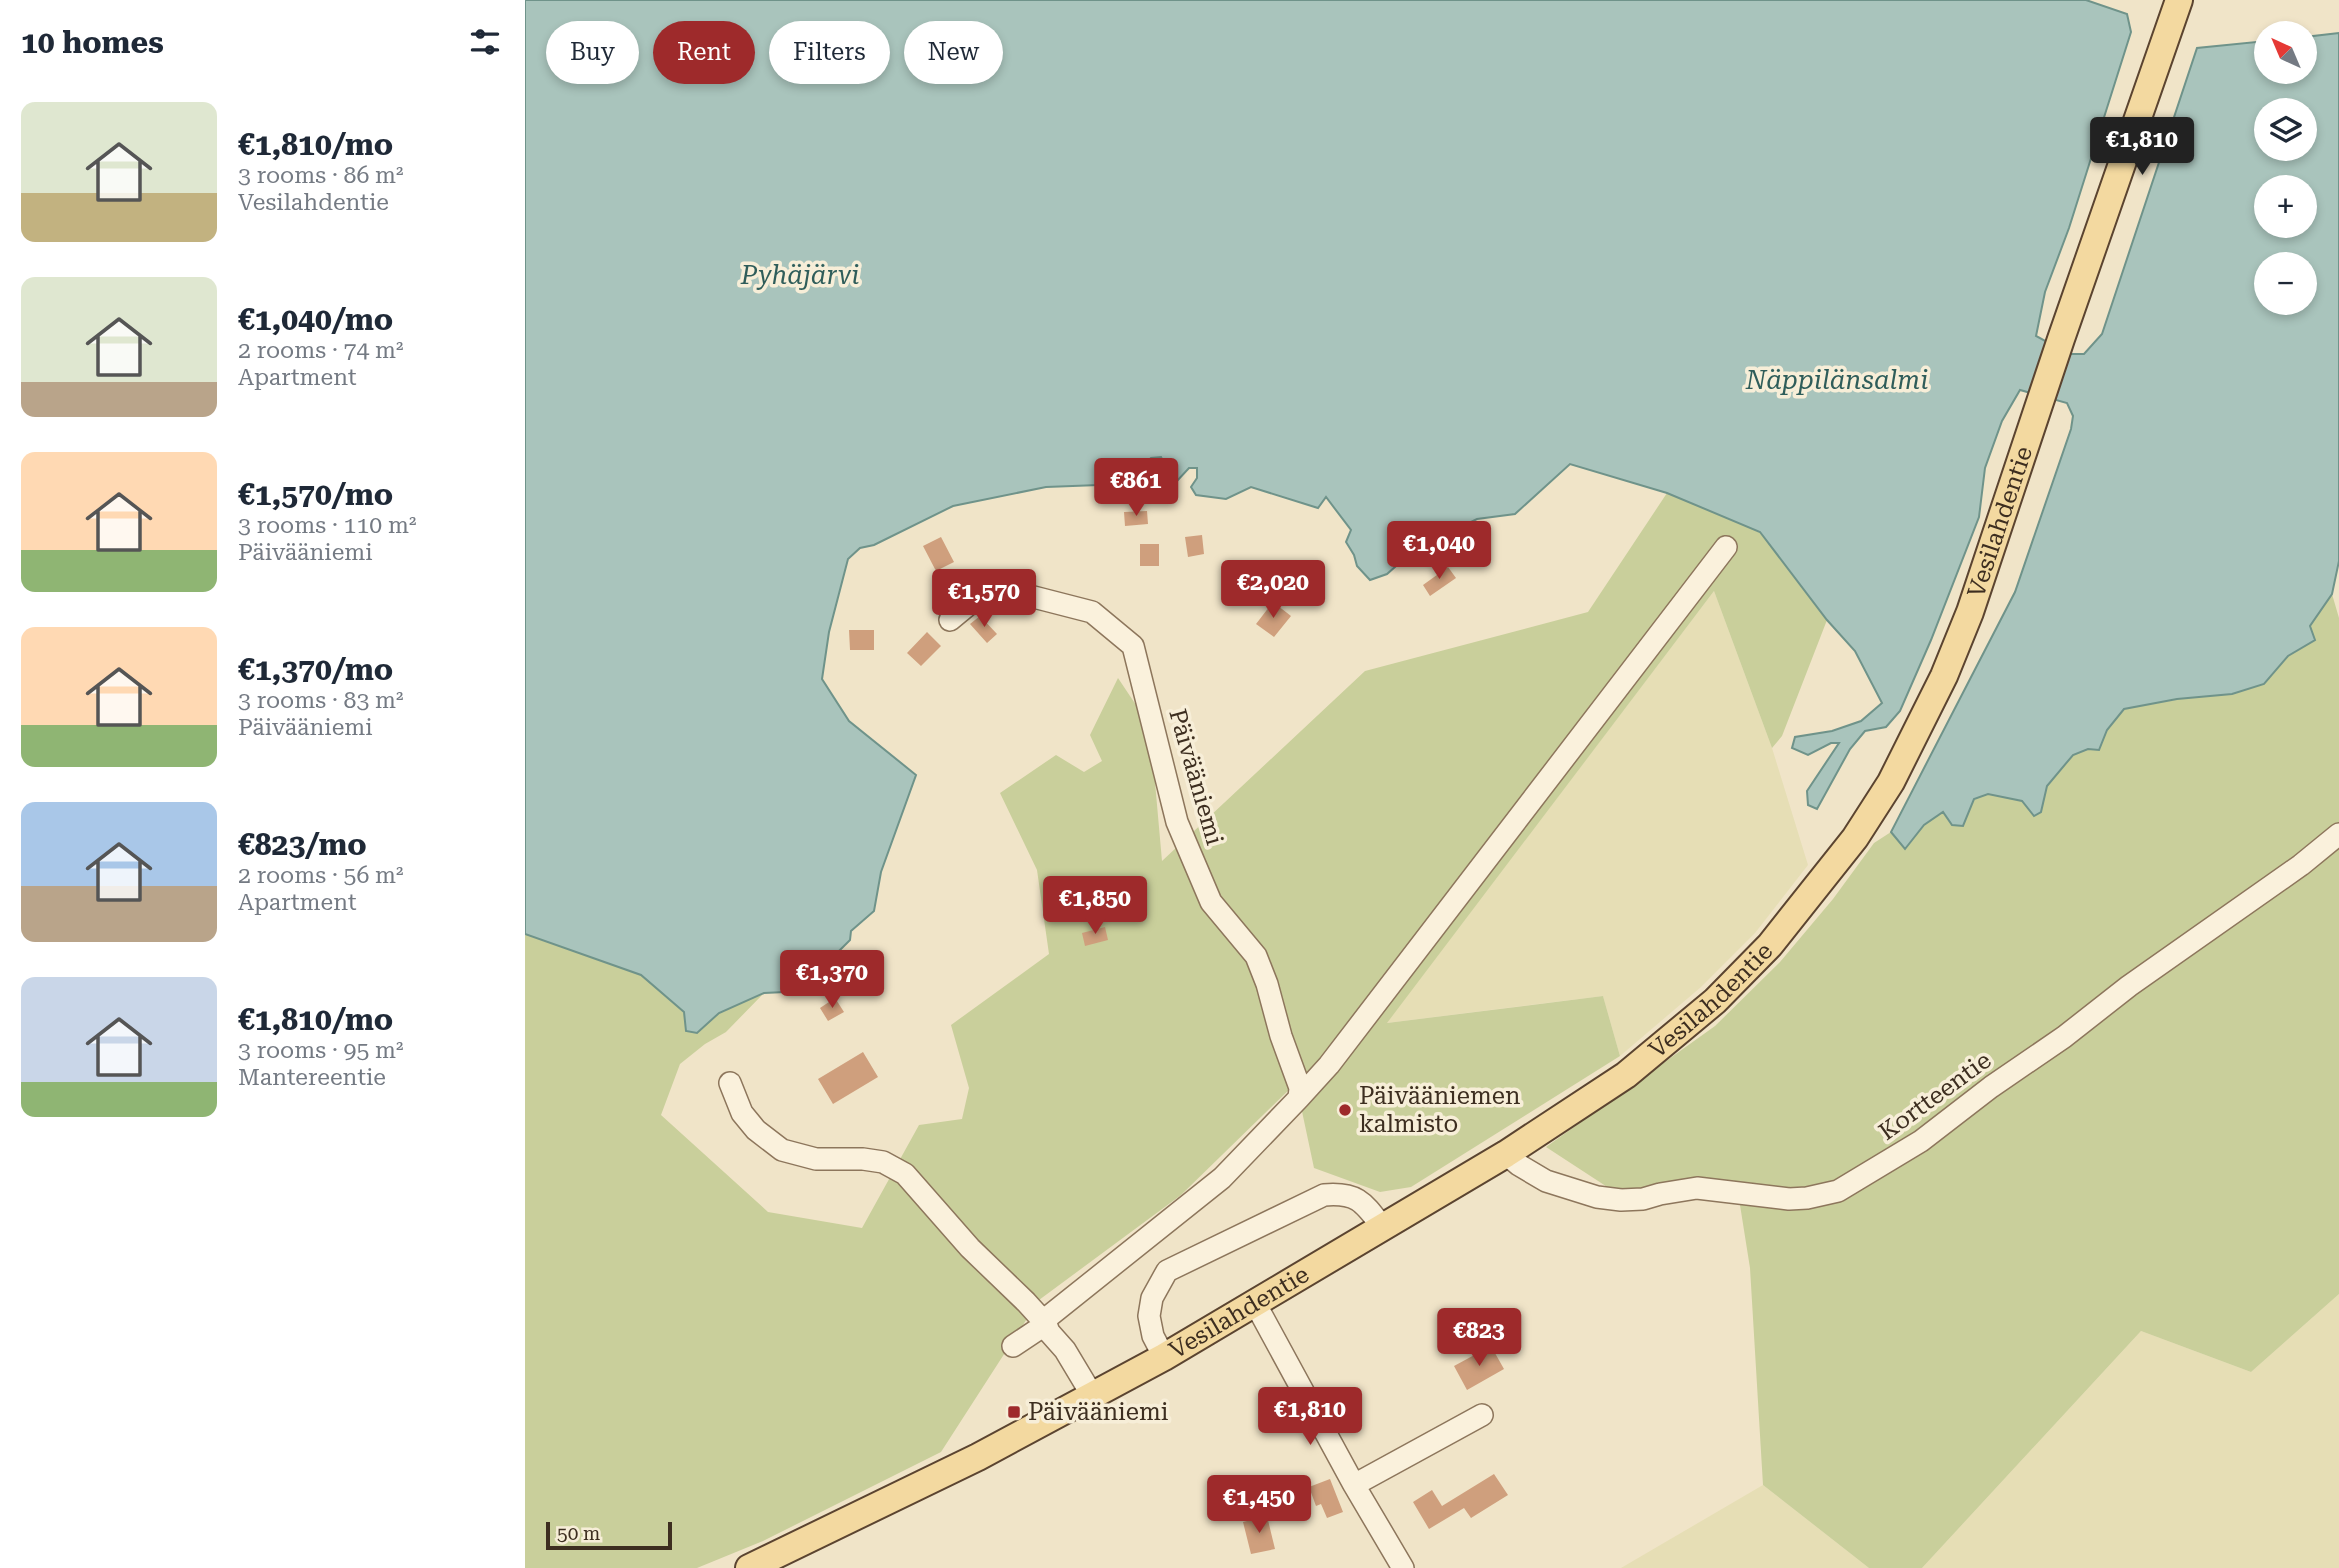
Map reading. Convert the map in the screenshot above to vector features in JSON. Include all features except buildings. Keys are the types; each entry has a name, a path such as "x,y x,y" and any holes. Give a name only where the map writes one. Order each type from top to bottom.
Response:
{"main road":[{"name":"Vesilahdentie","path":"749,1568 978,1457 1164,1357 1507,1154 1626,1075 1715,1001 1770,945 1854,838 1891,782 1944,676 1970,612 2061,338 2179,0"}],"street":[{"path":"1013,1346 1046,1324 1048,1317 1222,1178 1300,1098 1329,1065 1726,547"},
{"name":"Päivääniemi","path":"950,620 979,596 1022,594 1092,612 1133,646 1177,822 1211,902 1256,956 1300,1087 1300,1098"},
{"name":"Kortteentie","path":"1507,1154 1519,1165 1546,1181 1597,1197 1621,1200 1643,1199 1697,1188 1789,1199 1838,1191 1921,1142 1991,1087 2301,865 2339,834"},
{"path":"730,1083 742,1113 756,1130 782,1150 816,1159 863,1159 883,1162 905,1174 970,1248 1046,1324 1092,1395"},
{"path":"1164,1357 1153,1336 1149,1317 1152,1298 1167,1271 1324,1195 1343,1193 1366,1205 1383,1228"},
{"path":"1255,1303 1403,1568"},
{"path":"1355,1485 1482,1415"}],"shaded area":[{"path":"1714,591 1772,748 1808,865 1755,933 1701,987 1620,1056 1603,996 1386,1023"},
{"path":"2339,1294 2339,1568 1922,1568 2141,1331 2251,1372"},
{"path":"1763,1485 1869,1568 1621,1568"}],"green space":[{"path":"1667,493 1760,532 1827,620 1782,736 1772,748 1714,591 1387,1023 1603,996 1620,1056 1411,1187 1380,1192 1314,1168 1296,1083 1181,1195 1039,1300 941,1452 763,1541 697,1568 525,1568 525,934 641,975 684,1012 686,1031 697,1033 719,1013 764,993 726,1032 705,1044 680,1064 661,1115 768,1212 862,1228 919,1125 962,1119 969,1088 951,1025 1049,954 1037,870 1000,793 1056,755 1084,772 1102,761 1090,735 1118,678 1150,726 1162,861 1365,671 1588,612"},
{"path":"2332,594 2339,618 2339,1294 2251,1372 2141,1331 1922,1568 1869,1568 1763,1485 1750,1268 1740,1205 1683,1190 1641,1209 1546,1147 1715,1026 1780,962 1833,899 1874,843 1891,832 1905,849 1924,825 1943,812 1988,794 2022,801 2034,816 2041,812 2047,786 2073,755 2088,749 2099,750 2107,730 2124,709 2264,684 2288,656 2304,647 2310,626"}],"water":[{"name":"Pyhäjärvi","path":"525,0 2086,0 2127,14 2131,32 2069,228 2045,292 2036,336 2069,354 2084,354 2102,334 2197,48 2254,42 2254,84 2317,84 2317,36 2339,33 2339,561 2332,594 2310,626 2315,640 2288,656 2264,684 2232,694 2177,699 2124,709 2107,730 2099,750 2088,749 2073,755 2047,786 2041,812 2034,816 2022,801 1988,794 1974,799 1963,826 1952,825 1943,812 1924,825 1905,849 1891,832 2015,592 2071,429 2073,416 2067,403 2020,390 2002,421 1985,468 1979,517 1900,711 1886,727 1865,731 1850,749 1817,809 1808,805 1807,791 1839,743 1831,743 1808,755 1792,748 1795,737 1832,731 1861,721 1882,703 1855,651 1827,620 1760,532 1667,493 1570,464 1515,514 1477,519 1414,550 1387,574 1370,580 1357,566 1346,542 1351,530 1326,497 1318,508 1251,487 1226,499 1196,495 1191,487 1197,478 1197,468 1189,468 1177,481 1161,457 1151,458 1131,478 1099,485 1046,487 953,506 874,545 860,548 848,559 829,632 822,679 849,721 916,775 881,872 874,911 851,931 850,940 825,965 785,992 764,993 719,1013 697,1033 686,1031 684,1012 641,975 525,934"}],"place":[{"name":"Päivääniemen kalmisto","path":"1345,1110"},
{"name":"Päivääniemi","path":"1014,1412"}],"water label":[{"name":"Näppilänsalmi","path":"1837,380"}]}
